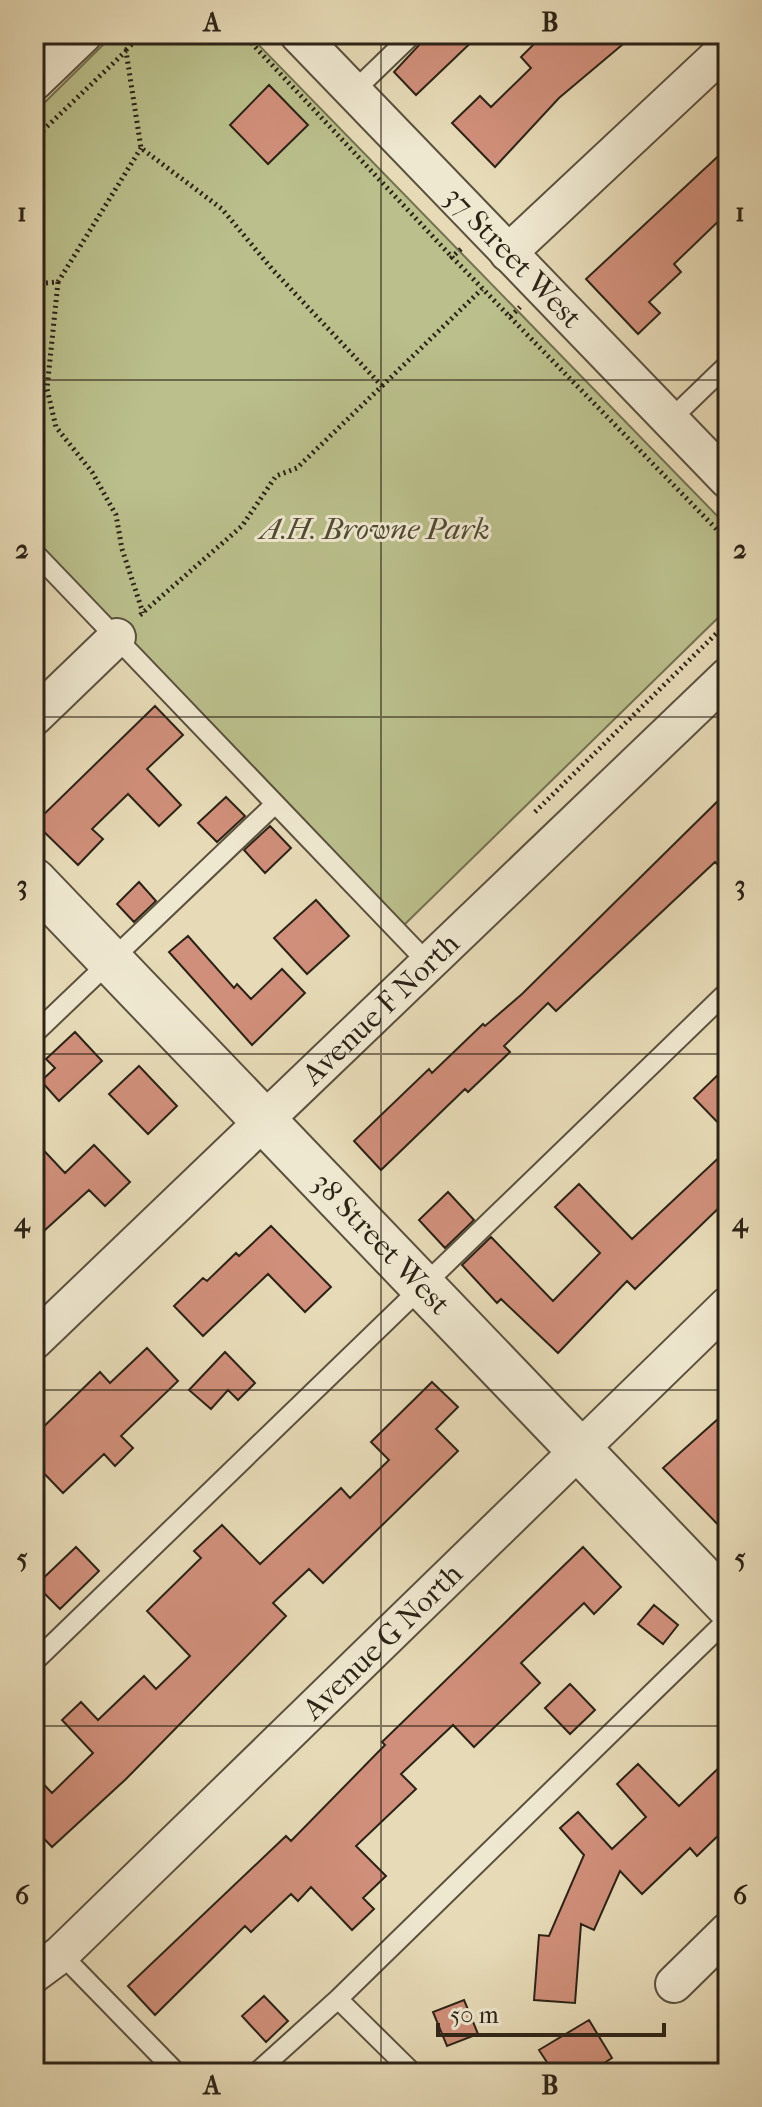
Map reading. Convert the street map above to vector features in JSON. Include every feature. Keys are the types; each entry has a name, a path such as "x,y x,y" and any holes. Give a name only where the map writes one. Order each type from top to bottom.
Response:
{"street":[{"path":"34,82 84,34"},
{"name":"37 Street West","path":"298,34 728,480"},
{"path":"508,253 728,47"},
{"path":"34,717 117,637"},
{"name":"Avenue F North","path":"34,1341 728,676"},
{"name":"38 Street West","path":"34,881 728,1605"},
{"name":"Avenue G North","path":"47,1964 728,1305"},
{"path":"674,1984 728,1931"}],"lane":[{"path":"355,90 413,34"},
{"path":"670,420 728,364"},
{"path":"34,552 427,962"},
{"path":"34,1034 274,805"},
{"path":"34,1662 728,991"},
{"path":"256,2073 338,1999 728,1619"},
{"path":"47,1964 177,2073"},
{"path":"338,1999 413,2073"}],"path":[{"path":"34,139 142,34"},
{"path":"243,34 452,257"},
{"path":"126,51 141,148 58,282 47,389 56,427 92,472 116,515 122,549 143,613"},
{"path":"141,148 222,209 272,269 382,386"},
{"path":"34,284 58,282"},
{"path":"117,637 242,526 276,476 297,468 482,289"},
{"path":"510,317 728,541"},
{"path":"527,819 728,622"}],"green space":[{"name":"A.H. Browne Park","path":"114,34 248,34 728,527 728,608 404,925 34,543 34,113"}],"building":[{"path":"425,34 480,34 416,95 394,72 421,43"},
{"path":"544,34 635,34 559,98 495,167 452,123 480,96 491,107 531,68 521,57"},
{"path":"269,85 308,125 268,164 230,125"},
{"path":"728,147 728,212 674,264 681,272 649,302 660,313 638,334 586,279"},
{"path":"155,706 183,735 147,769 181,805 159,826 128,794 92,829 103,839 78,865 35,823"},
{"path":"728,791 728,875 715,862 556,1011 548,1003 504,1046 510,1052 468,1092 465,1089 381,1170 354,1141 429,1069 432,1073 483,1024 485,1026 522,994"},
{"path":"226,797 245,816 217,842 198,823"},
{"path":"270,826 291,848 265,873 244,850"},
{"path":"139,882 156,901 134,922 117,904"},
{"path":"316,900 349,936 307,974 274,938"},
{"path":"188,936 234,988 237,984 251,999 282,969 305,993 252,1045 169,952"},
{"path":"75,1032 102,1061 59,1101 41,1081 55,1068 46,1059"},
{"path":"728,1065 728,1133 694,1098"},
{"path":"139,1066 177,1106 148,1134 109,1094"},
{"path":"34,1140 65,1173 94,1145 130,1182 105,1206 89,1190 45,1230 34,1218"},
{"path":"728,1149 728,1199 635,1289 627,1281 558,1353 501,1299 497,1303 462,1265 491,1237 553,1301 600,1253 555,1207 579,1184 632,1239"},
{"path":"448,1192 474,1220 445,1248 419,1220"},
{"path":"271,1226 331,1287 305,1312 268,1274 203,1336 174,1306 203,1278 207,1281"},
{"path":"147,1348 178,1381 121,1436 133,1448 115,1466 104,1454 63,1493 34,1463 34,1436 100,1372 110,1383"},
{"path":"225,1352 255,1383 238,1400 228,1390 211,1409 189,1390"},
{"path":"432,1382 458,1407 436,1429 458,1451 323,1583 309,1569 273,1603 286,1616 126,1779 52,1847 34,1828 34,1774 52,1793 93,1753 62,1720 81,1702 98,1720 144,1676 156,1689 190,1656 147,1611 201,1558 194,1551 222,1525 260,1564 341,1488 350,1498 389,1460 371,1442"},
{"path":"728,1410 728,1535 663,1468"},
{"path":"76,1547 99,1571 60,1609 36,1585"},
{"path":"583,1547 621,1587 594,1614 584,1603 521,1663 540,1683 474,1747 453,1725 401,1774 416,1789 356,1846 386,1876 363,1898 374,1909 352,1930 311,1887 298,1901 291,1894 251,1932 245,1926 155,2015 128,1986 286,1836 291,1841 385,1745 382,1742"},
{"path":"654,1605 678,1625 663,1644 638,1624"},
{"path":"570,1684 595,1710 570,1734 545,1708"},
{"path":"728,1759 728,1826 697,1856 690,1848 642,1894 620,1871 594,1930 581,1924 575,2003 534,2000 539,1935 549,1936 584,1855 560,1828 578,1812 612,1849 646,1817 617,1784 638,1764 679,1806"},
{"path":"264,1996 288,2021 266,2042 242,2016"},
{"path":"464,2000 478,2034 447,2046 433,2012"},
{"path":"589,2020 612,2058 588,2073 554,2073 539,2050"}]}
